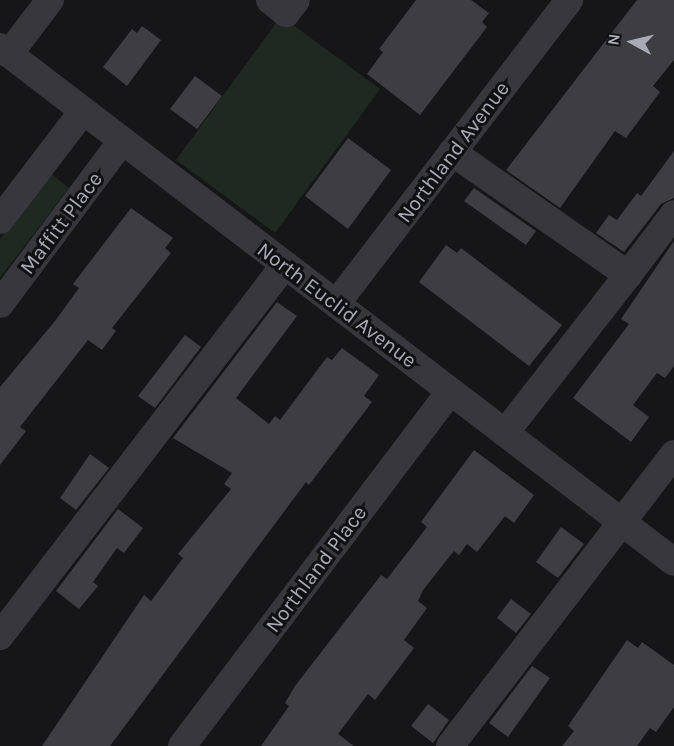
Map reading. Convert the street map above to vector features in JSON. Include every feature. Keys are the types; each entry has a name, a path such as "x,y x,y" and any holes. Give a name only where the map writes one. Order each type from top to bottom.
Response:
{"street":[{"path":"5,51 50,0"},
{"path":"270,0 286,13 296,0"},
{"name":"Northland Avenue","path":"336,304 569,0"},
{"name":"North Euclid Avenue","path":"5,51 674,562"},
{"path":"0,220 83,111"},
{"name":"Maffitt Place","path":"0,304 122,141"},
{"path":"453,152 628,275"},
{"path":"505,433 674,214"},
{"path":"0,636 285,266"},
{"name":"Northland Place","path":"182,746 450,391"},
{"path":"450,746 674,454"}],"shaded area":[{"path":"281,16 380,89 275,233 176,160"},
{"path":"50,173 69,188 0,278 0,239"}],"building":[{"path":"416,0 471,0 489,13 482,22 487,27 420,115 367,74 383,52 379,49"},
{"path":"637,0 674,0 674,60 653,86 660,92 626,138 615,131 560,208 506,170"},
{"path":"142,26 161,40 127,86 103,67 132,29 137,33"},
{"path":"195,76 222,96 197,129 170,109"},
{"path":"348,138 391,170 348,229 305,196"},
{"path":"674,151 674,198 661,204 624,252 596,233 609,215 617,220 637,193 641,196"},
{"path":"474,188 536,231 526,245 464,201"},
{"path":"131,208 173,238 165,248 171,253 112,328 116,331 102,350 88,340 20,427 26,431 0,465 0,387 55,321 79,288 73,284"},
{"path":"674,241 674,366 665,378 657,373 633,405 649,417 631,442 573,398 629,324 621,319"},
{"path":"446,245 457,253 461,248 562,325 529,366 419,282"},
{"path":"277,302 297,316 236,398 269,424 275,416 280,420 327,357 332,360 342,348 379,375 364,396 372,402 309,485 306,482 110,746 42,746 144,595 151,601 183,558 178,554 231,489 224,484 232,473 173,438"},
{"path":"185,335 201,347 155,408 138,396"},
{"path":"474,450 534,495 514,523 505,516 477,552 467,544 459,555 454,551 423,590 418,601 427,608 404,640 414,648 375,700 368,694 338,734 354,746 261,746 289,706 285,703 295,686 381,575 387,579 427,527 421,522"},
{"path":"90,454 109,468 76,510 60,498"},
{"path":"118,509 143,528 124,553 117,548 93,582 98,586 79,609 56,591"},
{"path":"561,527 584,544 558,578 536,562"},
{"path":"511,599 531,614 516,633 497,618"},
{"path":"627,640 638,648 642,642 674,665 674,707 656,732 650,728 637,746 562,746 574,731 568,726"},
{"path":"532,666 550,678 508,737 489,723"},
{"path":"428,704 449,720 433,743 411,726"}]}
